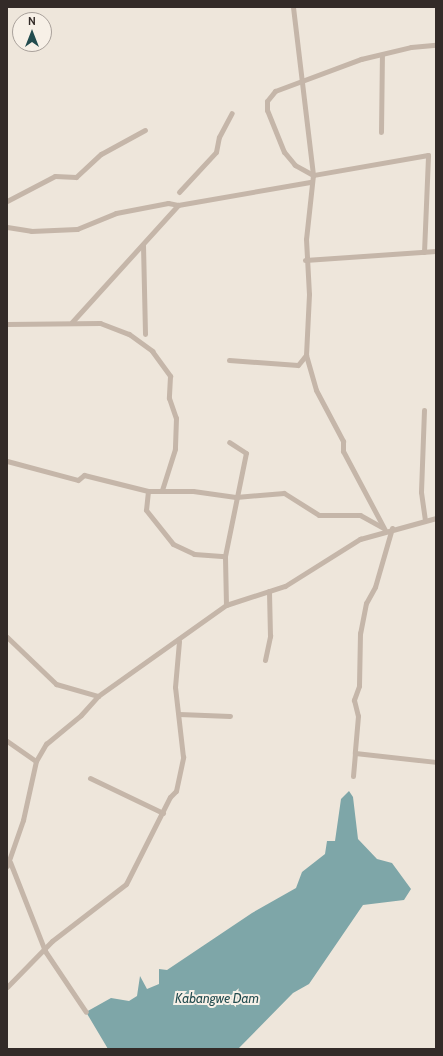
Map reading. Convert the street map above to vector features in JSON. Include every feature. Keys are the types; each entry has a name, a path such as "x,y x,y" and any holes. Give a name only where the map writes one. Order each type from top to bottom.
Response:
{"street":[{"path":"293,7 313,175 310,182 305,260 309,294 306,355 316,390 343,441 343,451 385,530"},
{"path":"424,252 427,154 313,175 295,165 284,152 267,110 268,101 275,91 302,83 321,73 411,46 436,45"},
{"path":"381,132 382,55"},
{"path":"179,192 216,152 219,137 232,113"},
{"path":"7,200 54,176 76,177 101,154 145,130"},
{"path":"7,227 31,232 77,229 116,213 168,203 178,206 310,182"},
{"path":"72,322 178,206"},
{"path":"143,245 145,334"},
{"path":"305,260 436,251"},
{"path":"7,324 72,322 108,324 129,334 147,346 168,370 169,398 176,418 175,449 162,490"},
{"path":"229,360 298,365 306,355"},
{"path":"424,410 421,492 425,520"},
{"path":"226,605 225,556 246,453 229,442"},
{"path":"7,461 78,480 84,475 148,491 162,490 236,497 284,493 319,515 360,515 385,530"},
{"path":"148,491 146,510 173,544 194,554 225,556"},
{"path":"86,1012 45,951 9,864 36,761 46,744 81,715 98,696 179,641 226,605 269,591 297,579 360,539 392,528 436,518"},
{"path":"353,776 358,716 354,700 359,686 360,633 366,603 375,587 392,528"},
{"path":"265,660 270,636 269,591"},
{"path":"7,637 56,684 98,696"},
{"path":"7,987 45,951 52,941 126,884 176,791 183,757 175,687 179,641"},
{"path":"179,714 230,716"},
{"path":"7,741 36,761"},
{"path":"355,753 436,762"},
{"path":"90,778 163,813"}],"water":[{"name":"Kabangwe Dam","path":"349,791 353,797 358,839 377,859 392,863 411,889 404,900 363,905 309,984 293,993 238,1049 108,1049 86,1012 111,998 129,1001 137,996 140,976 147,989 159,984 159,969 167,970 252,913 296,888 302,872 325,854 327,841 335,841 341,799"}]}
